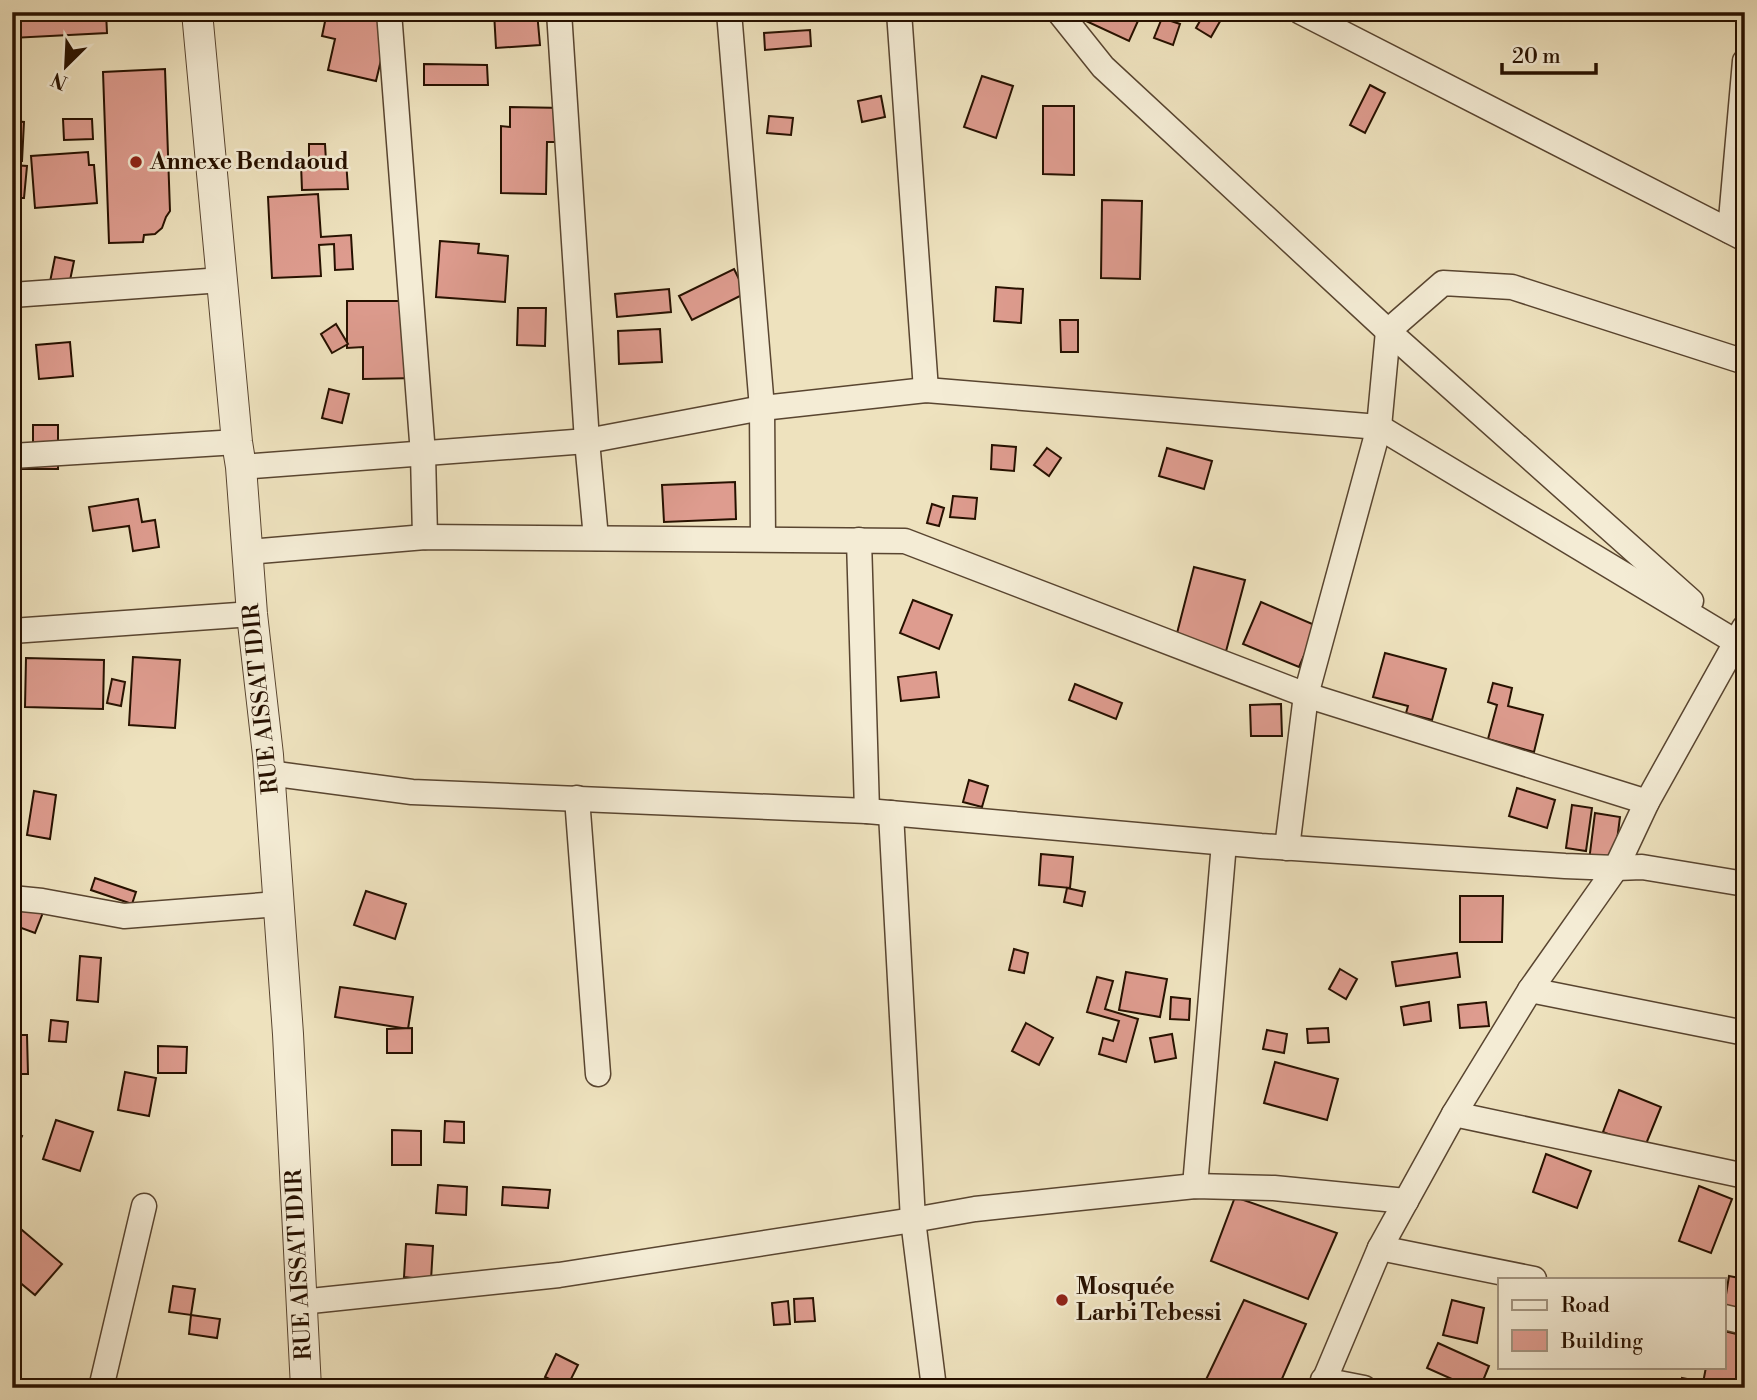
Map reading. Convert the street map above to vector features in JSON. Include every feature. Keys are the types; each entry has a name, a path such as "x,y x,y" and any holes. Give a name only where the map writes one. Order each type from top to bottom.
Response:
{"street":[{"name":"RUE AISSAT IDIR","path":"197,12 269,773 288,1034 306,1388"},
{"path":"389,12 423,454 425,537"},
{"path":"559,12 587,441 596,538"},
{"path":"729,12 762,408 763,540"},
{"path":"899,12 926,390"},
{"path":"1059,12 1103,67 1388,331 1742,640"},
{"path":"1301,12 1737,235 1745,61"},
{"path":"12,295 222,280"},
{"path":"1287,848 1306,695 1379,427 1388,331 1443,283 1512,287 1745,362"},
{"path":"12,456 423,454 587,441 762,408 926,390 1379,427 1742,640"},
{"path":"248,552 425,537 905,541 1306,695 1647,802"},
{"path":"859,540 913,1220 934,1388"},
{"path":"12,631 252,614"},
{"path":"1364,1388 1322,1384 1380,1248 1454,1114 1530,990 1616,868 1647,802 1742,640"},
{"path":"269,773 412,792 879,812 1287,848 1616,868 1642,867 1745,884"},
{"path":"576,798 598,1074"},
{"path":"1195,1186 1224,843"},
{"path":"12,898 124,916 278,904"},
{"path":"1530,990 1745,1033"},
{"path":"1454,1114 1745,1176"},
{"path":"301,1302 559,1275 975,1209 1195,1186 1274,1188 1406,1201"},
{"path":"101,1388 144,1206"},
{"path":"1380,1248 1529,1278"},
{"path":"1726,1317 1745,1322"}],"building":[{"path":"12,12 106,12 107,33 12,38"},
{"path":"327,12 367,12 391,18 376,81 328,70 335,39 322,36"},
{"path":"494,12 537,12 540,45 496,48"},
{"path":"1090,12 1142,12 1129,41 1086,21"},
{"path":"1205,12 1222,18 1211,37 1196,28"},
{"path":"1162,18 1180,24 1173,45 1154,38"},
{"path":"810,30 811,46 765,50 764,33"},
{"path":"424,64 487,65 488,85 424,85"},
{"path":"165,69 170,211 162,228 155,234 144,235 143,242 109,243 103,72"},
{"path":"982,76 1013,86 996,138 964,127"},
{"path":"1370,85 1385,93 1365,133 1350,125"},
{"path":"881,96 885,117 862,122 858,101"},
{"path":"1043,106 1074,106 1074,175 1043,174"},
{"path":"510,107 564,108 564,142 547,142 546,194 501,193 501,126 510,127"},
{"path":"769,116 793,118 791,135 767,133"},
{"path":"63,119 92,119 93,139 64,140"},
{"path":"12,121 24,122 22,161 12,161"},
{"path":"309,144 325,144 326,161 346,160 348,189 302,190 301,164 309,163"},
{"path":"88,152 89,165 94,165 97,203 35,208 31,156"},
{"path":"12,165 27,166 24,198 12,198"},
{"path":"318,194 321,237 351,235 353,269 335,270 334,244 319,245 321,276 272,278 268,197"},
{"path":"1102,200 1142,201 1140,279 1101,278"},
{"path":"440,241 479,244 478,253 508,256 505,302 436,297"},
{"path":"55,257 74,261 68,290 49,287"},
{"path":"734,269 746,293 692,320 679,296"},
{"path":"996,287 1023,289 1021,323 994,321"},
{"path":"669,289 671,312 617,317 615,294"},
{"path":"347,301 405,301 418,378 363,379 363,347 347,348"},
{"path":"518,308 546,308 545,346 517,345"},
{"path":"1060,320 1078,320 1078,352 1061,352"},
{"path":"336,324 348,344 332,353 321,334"},
{"path":"660,329 662,362 619,364 618,331"},
{"path":"70,342 73,376 39,379 36,345"},
{"path":"329,389 349,394 342,423 322,418"},
{"path":"33,425 58,425 58,469 16,469 16,458 33,458"},
{"path":"992,445 1016,447 1014,471 991,469"},
{"path":"1047,448 1061,458 1049,476 1034,465"},
{"path":"1167,448 1212,461 1204,489 1159,476"},
{"path":"735,482 736,519 664,522 662,485"},
{"path":"953,496 977,498 975,519 950,517"},
{"path":"138,499 142,522 155,520 159,547 133,551 129,526 93,531 89,507"},
{"path":"932,504 944,508 939,526 927,523"},
{"path":"1194,567 1245,580 1225,655 1175,641"},
{"path":"913,600 952,615 939,649 900,633"},
{"path":"1261,602 1317,626 1299,667 1243,644"},
{"path":"1385,653 1446,669 1432,720 1406,713 1408,706 1373,697"},
{"path":"133,657 180,660 175,728 129,725"},
{"path":"26,658 104,660 103,709 25,707"},
{"path":"936,672 939,697 901,701 898,677"},
{"path":"112,679 125,682 121,706 107,703"},
{"path":"1493,683 1512,688 1508,706 1543,715 1534,752 1488,739 1497,705 1488,702"},
{"path":"1075,684 1122,703 1116,719 1069,700"},
{"path":"1281,704 1282,736 1251,736 1250,705"},
{"path":"969,780 988,786 982,807 963,802"},
{"path":"1517,788 1555,800 1547,828 1509,816"},
{"path":"34,791 56,795 50,839 27,835"},
{"path":"1572,805 1592,808 1586,851 1566,848"},
{"path":"1595,813 1620,817 1614,864 1589,861"},
{"path":"1041,854 1073,857 1070,888 1039,885"},
{"path":"95,878 136,892 132,904 91,890"},
{"path":"1067,888 1085,892 1082,906 1064,902"},
{"path":"26,889 49,897 35,933 13,925"},
{"path":"366,891 406,904 395,939 354,925"},
{"path":"1460,896 1503,896 1502,942 1460,942"},
{"path":"1014,949 1028,953 1024,973 1009,970"},
{"path":"1457,953 1460,977 1396,986 1392,962"},
{"path":"80,956 101,958 98,1002 77,1000"},
{"path":"1340,969 1357,979 1346,999 1329,989"},
{"path":"1126,972 1167,979 1160,1017 1119,1010"},
{"path":"1097,977 1113,981 1105,1009 1138,1019 1126,1062 1099,1054 1103,1038 1113,1041 1119,1021 1087,1012"},
{"path":"340,987 413,997 408,1029 335,1017"},
{"path":"1171,997 1190,999 1189,1020 1170,1019"},
{"path":"1429,1002 1431,1021 1404,1025 1401,1007"},
{"path":"1486,1002 1489,1026 1460,1028 1458,1005"},
{"path":"51,1020 68,1022 66,1042 49,1041"},
{"path":"1026,1023 1053,1038 1039,1065 1012,1051"},
{"path":"412,1028 412,1053 387,1053 387,1029"},
{"path":"1328,1028 1329,1042 1308,1043 1307,1029"},
{"path":"1267,1030 1287,1034 1284,1053 1263,1049"},
{"path":"1172,1034 1176,1058 1155,1062 1150,1038"},
{"path":"12,1035 27,1035 28,1074 12,1074"},
{"path":"158,1046 187,1047 186,1073 158,1073"},
{"path":"1275,1062 1338,1079 1327,1120 1264,1103"},
{"path":"125,1072 156,1078 149,1116 118,1110"},
{"path":"1619,1090 1661,1107 1644,1149 1603,1132"},
{"path":"56,1120 93,1132 80,1171 43,1159"},
{"path":"445,1121 464,1122 464,1143 444,1142"},
{"path":"392,1130 421,1131 421,1165 392,1165"},
{"path":"12,1131 22,1136 12,1156"},
{"path":"1546,1154 1591,1171 1577,1208 1533,1192"},
{"path":"438,1185 467,1187 466,1215 436,1213"},
{"path":"1699,1186 1732,1199 1711,1253 1679,1241"},
{"path":"503,1187 550,1190 548,1208 502,1205"},
{"path":"1235,1197 1337,1233 1308,1299 1211,1261"},
{"path":"22,1230 62,1264 35,1295 12,1276 12,1241"},
{"path":"406,1244 433,1246 431,1280 404,1277"},
{"path":"1729,1276 1745,1279 1745,1310 1726,1307"},
{"path":"173,1286 195,1289 191,1315 169,1312"},
{"path":"813,1298 815,1321 795,1322 794,1299"},
{"path":"1244,1300 1306,1324 1278,1388 1202,1388"},
{"path":"1452,1300 1484,1308 1477,1343 1443,1335"},
{"path":"788,1301 790,1324 774,1325 772,1303"},
{"path":"191,1315 220,1319 217,1338 189,1334"},
{"path":"1726,1331 1745,1336 1745,1388 1725,1388 1703,1383 1706,1368 1726,1368"},
{"path":"1438,1343 1489,1366 1480,1388 1472,1388 1427,1368"},
{"path":"556,1354 578,1365 567,1387 545,1377"},
{"path":"1682,1378 1698,1381 1697,1388 1680,1388"}],"place":[{"name":"Annexe Bendaoud","path":"136,162"},
{"name":"Mosquée Larbi Tebessi","path":"1062,1300"}]}
